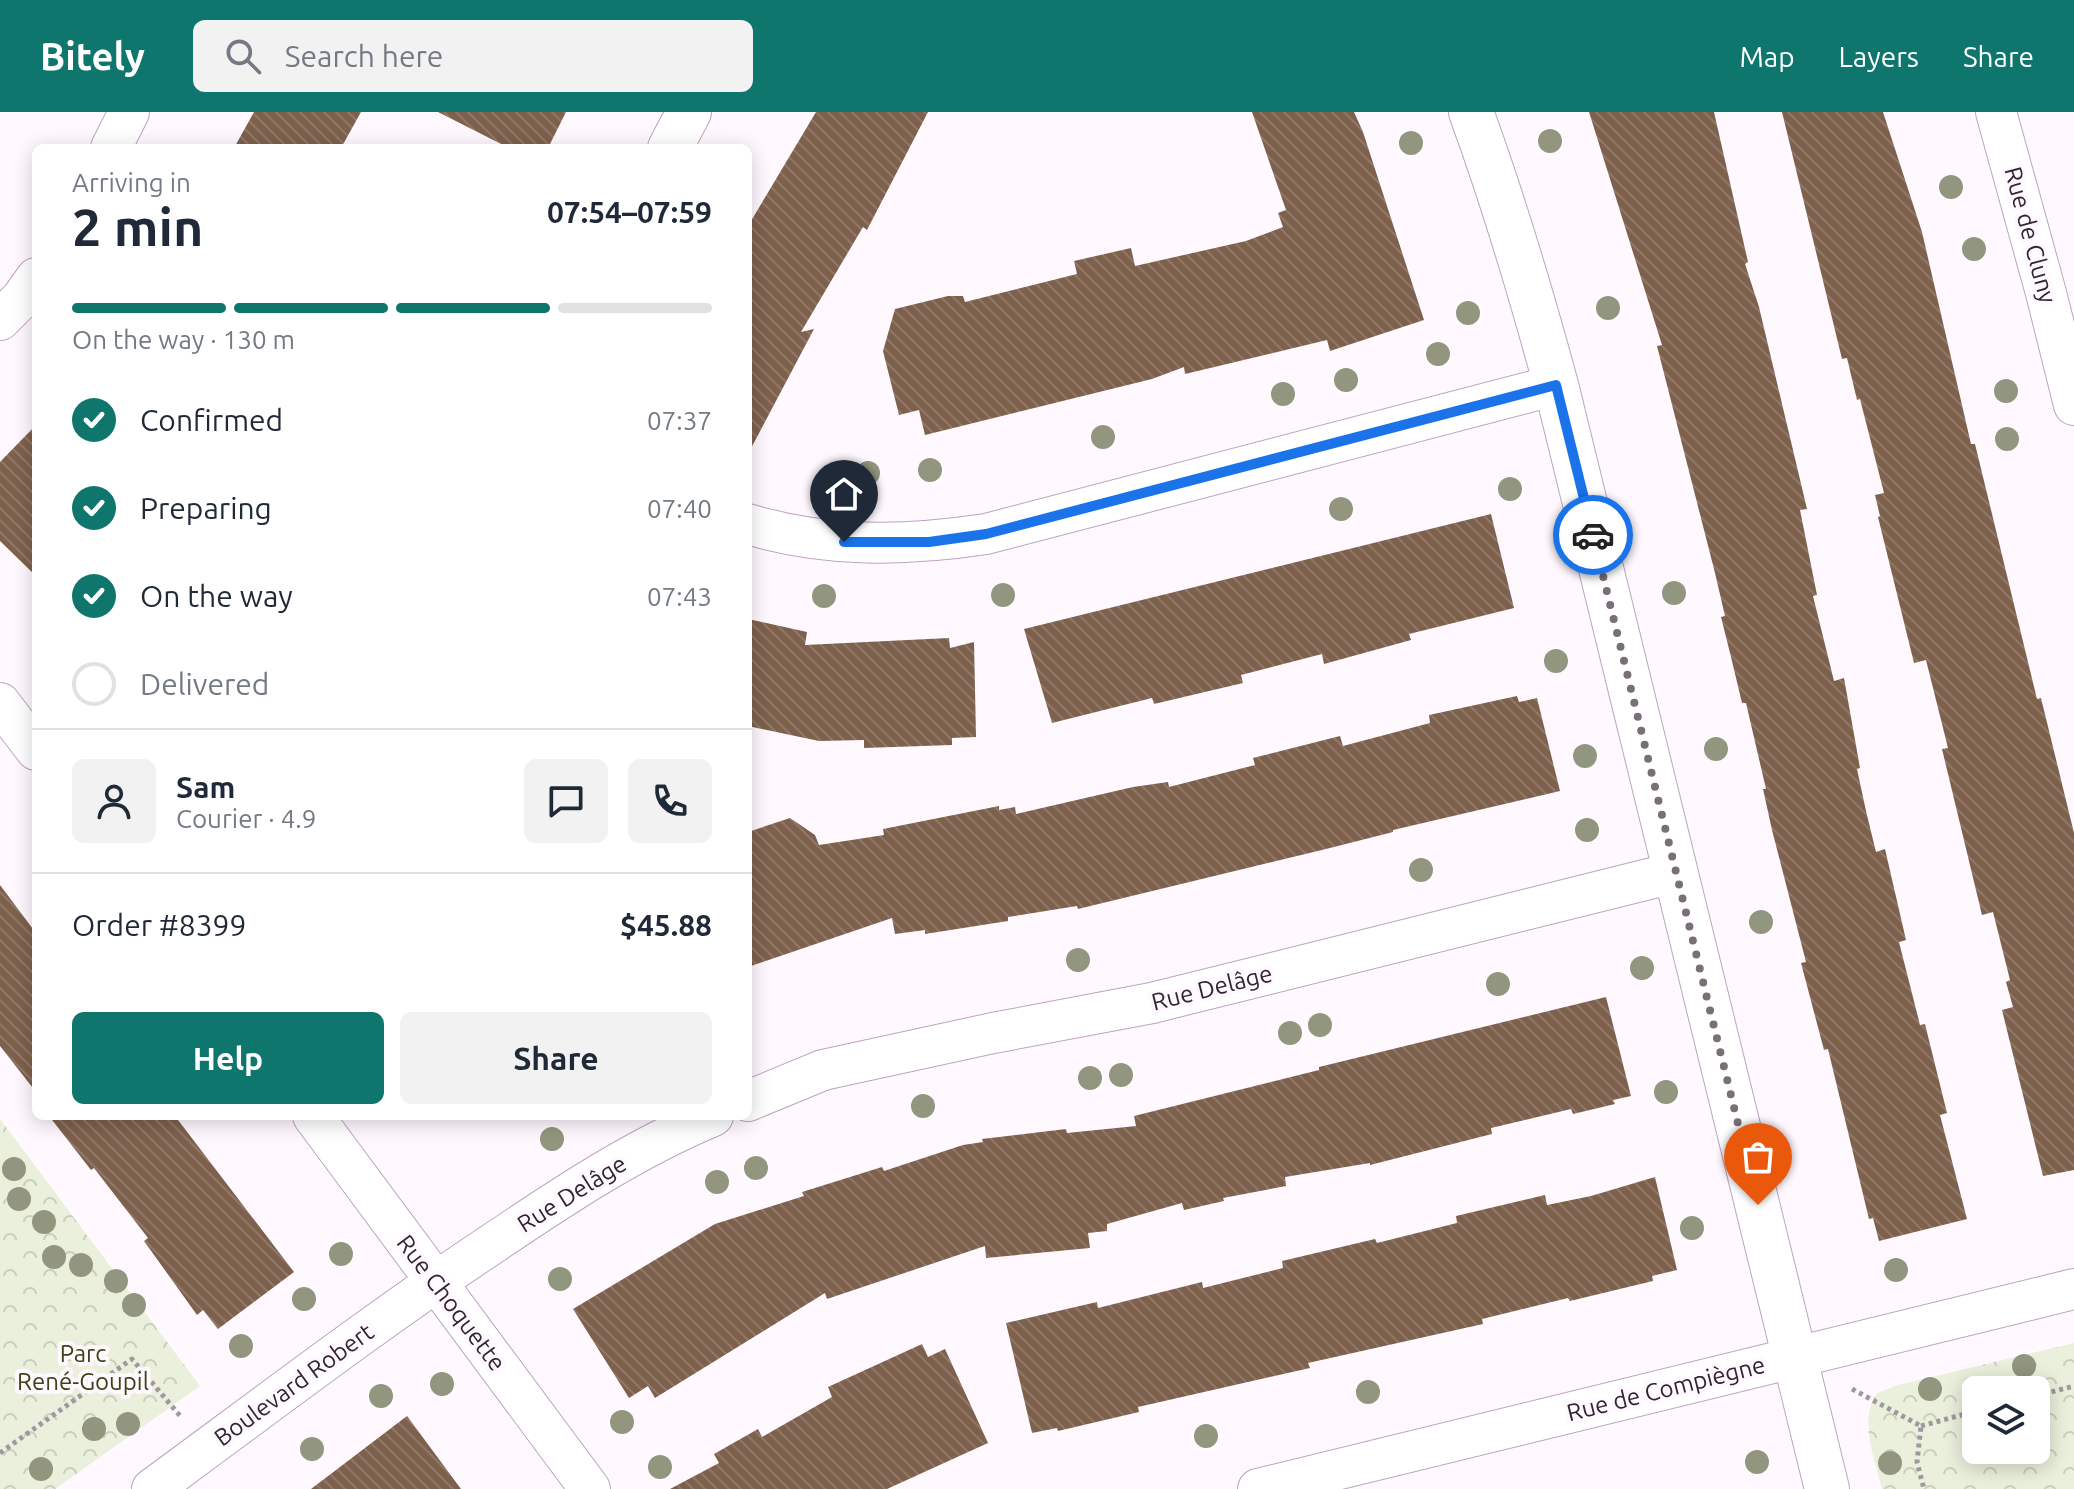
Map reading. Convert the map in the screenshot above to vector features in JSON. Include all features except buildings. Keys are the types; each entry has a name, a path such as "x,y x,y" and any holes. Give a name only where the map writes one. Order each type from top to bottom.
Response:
{"street":[{"path":"113,144 129,112"},
{"path":"672,144 689,112"},
{"path":"1471,112 1534,301 1556,385 1827,1489"},
{"name":"Rue de Cluny","path":"1996,112 2074,405"},
{"path":"0,320 32,284"},
{"path":"752,525 817,540 870,543 929,542 986,534 1556,385"},
{"path":"0,703 32,745"},
{"name":"Rue Delâge","path":"752,1099 823,1070 1152,1003 1677,872"},
{"name":"Rue Choquette","path":"316,1120 590,1489"},
{"name":"Rue Delâge","path":"436,1282 602,1172 705,1120"},
{"name":"Boulevard Robert","path":"152,1489 436,1282"},
{"name":"Rue de Compiègne","path":"1258,1489 2074,1289"}],"path":[{"path":"1795,1358 1921,1426 1962,1415"},
{"path":"0,1453 132,1359 207,1448"},
{"path":"2050,1392 2074,1386"},
{"path":"1921,1426 1917,1462 1924,1489"}],"green space":[{"name":"Parc René-Goupil","path":"0,1119 200,1386 55,1489 0,1489"},
{"path":"2074,1343 2074,1489 1882,1489 1868,1428 1871,1404 1877,1393 1898,1385"}],"way so far":[{"path":"1593,535 1758,1205"}],"route":[{"path":"844,542 929,542 986,534 1556,385 1593,535"}]}
